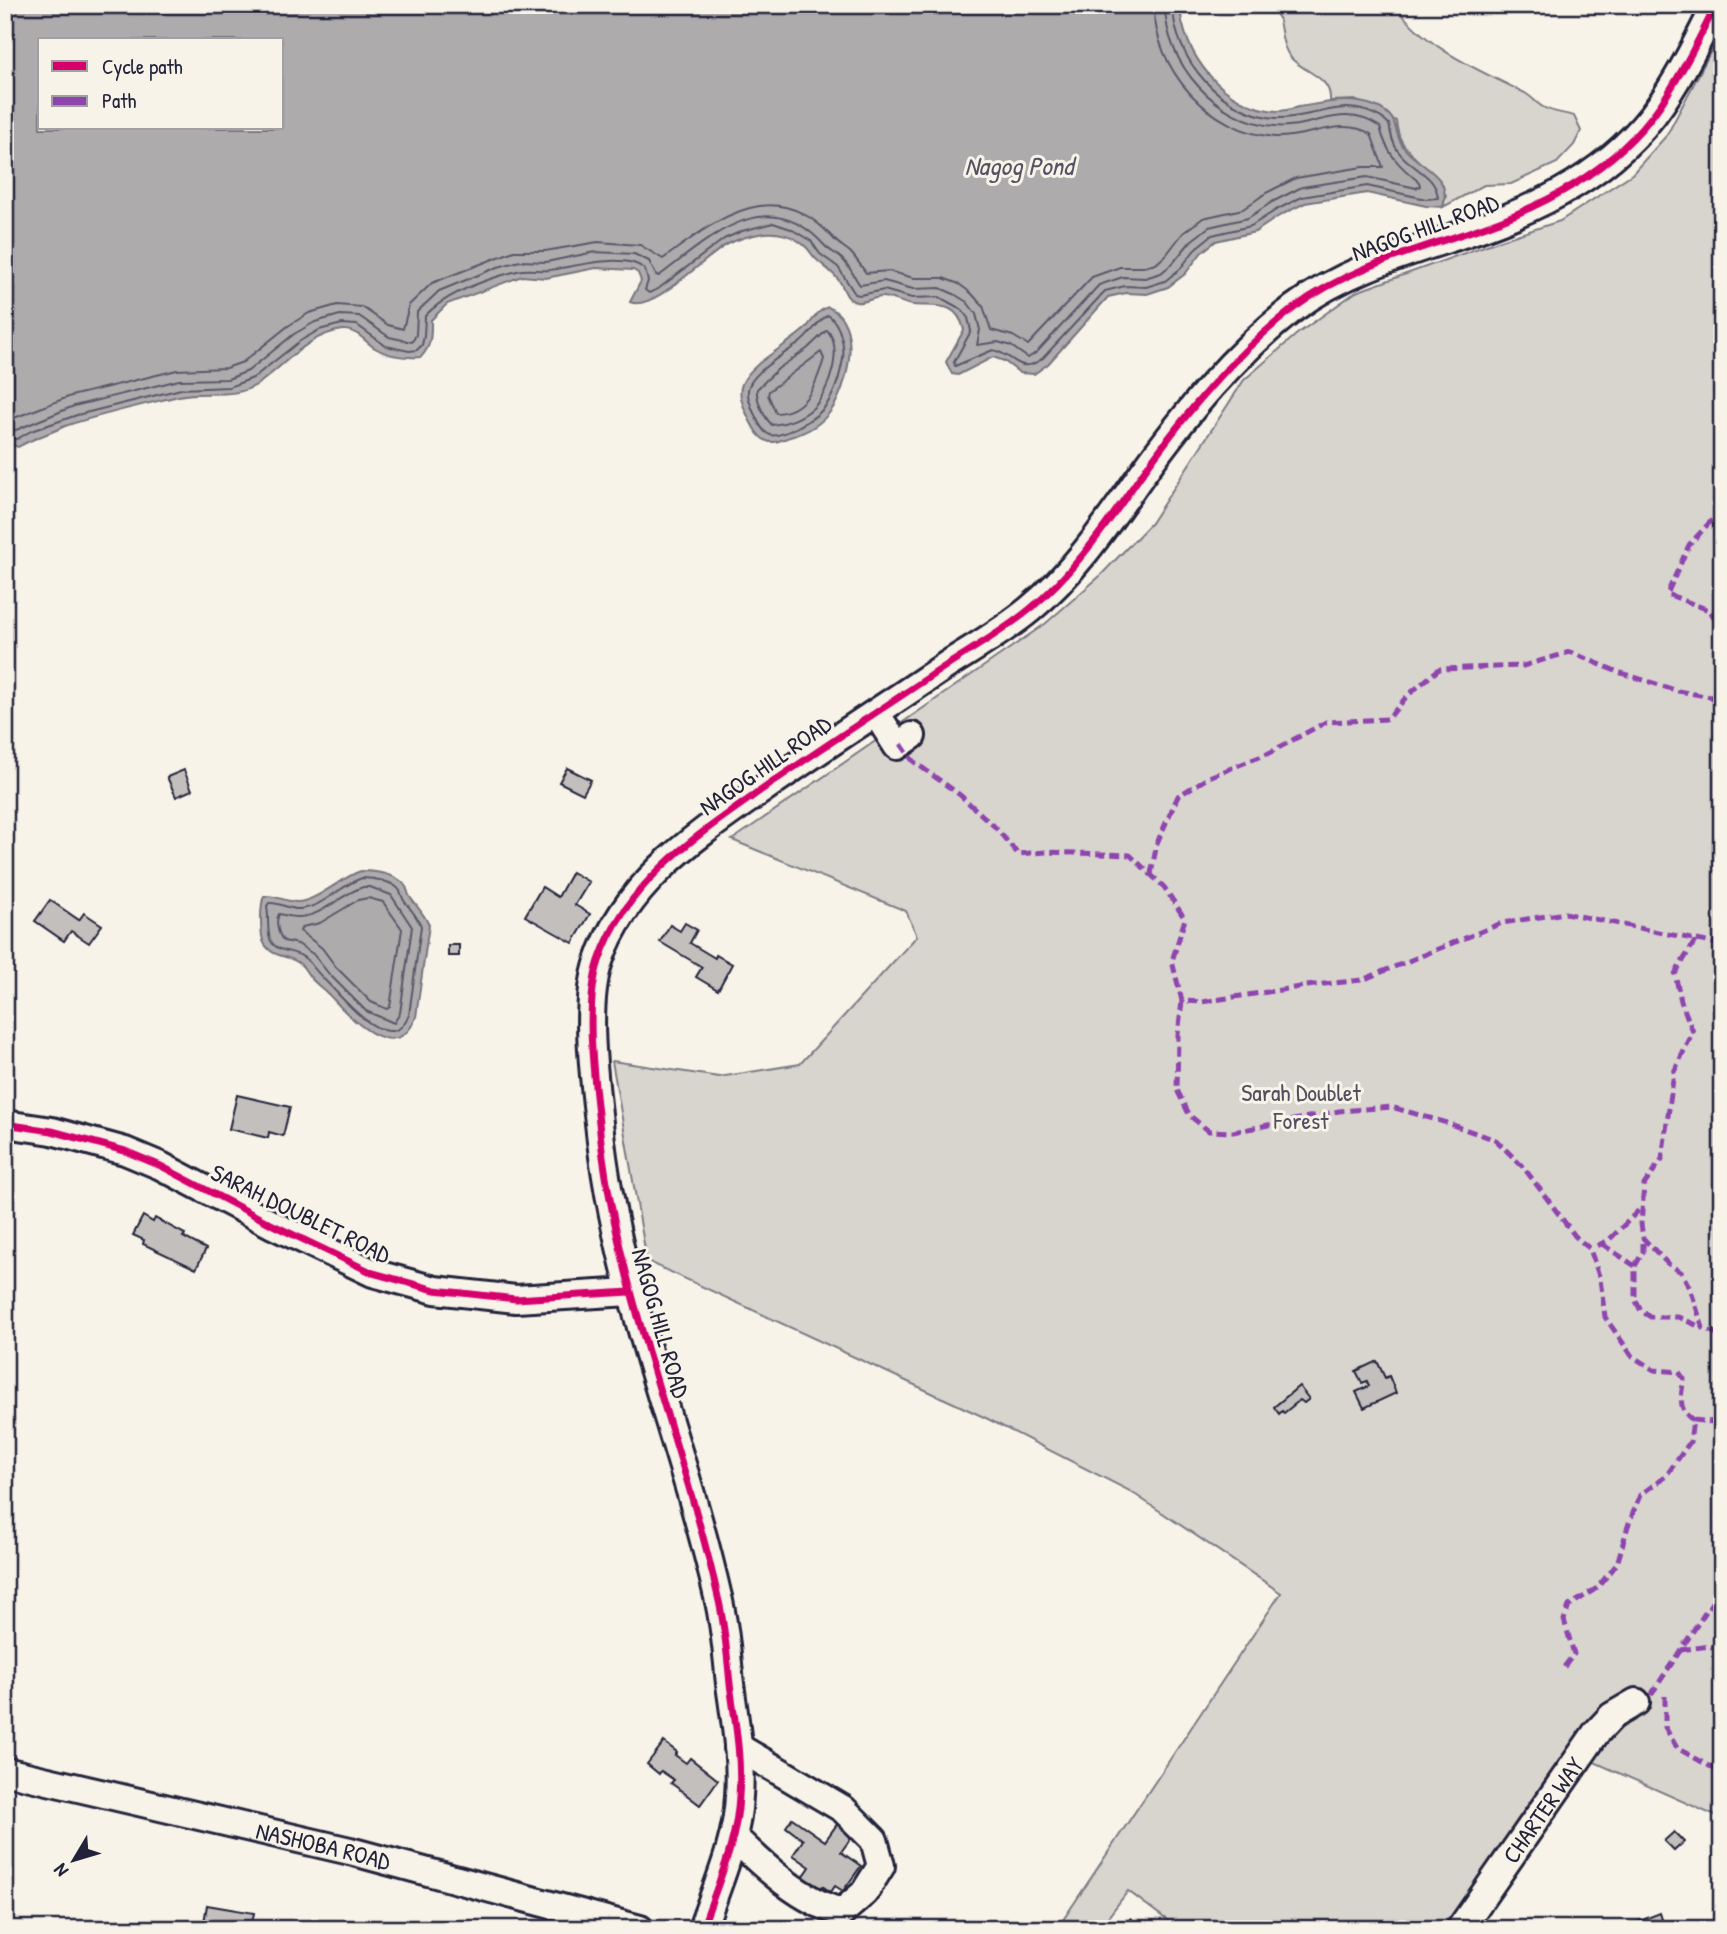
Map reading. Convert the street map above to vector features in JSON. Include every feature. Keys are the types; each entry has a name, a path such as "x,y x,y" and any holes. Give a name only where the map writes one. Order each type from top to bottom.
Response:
{"street":[{"name":"NAGOG HILL ROAD","path":"702,1929 734,1837 740,1794 738,1747 720,1602 680,1455 629,1292 602,1161 592,1001 597,964 611,933 648,879 680,849 805,760 1029,610 1070,571 1108,525 1144,472 1216,380 1261,335 1301,303 1354,273 1408,251 1521,213 1557,195 1596,170 1626,144 1659,108 1716,5"},
{"path":"876,713 897,746 912,736"},
{"name":"SARAH DOUBLET ROAD","path":"5,1124 52,1131 125,1151 161,1166 273,1225 373,1273 423,1286 516,1298 629,1292"},
{"name":"CHARTER WAY","path":"1460,1929 1596,1733 1612,1716 1636,1702"},
{"path":"734,1837 767,1869 826,1908 842,1912 864,1893 881,1866 874,1840 843,1810 738,1747"},
{"name":"NASHOBA ROAD","path":"5,1771 350,1851 640,1929"}],"green space":[{"path":"1272,5 1395,5 1422,34 1454,57 1525,93 1546,109 1574,116 1581,131 1574,145 1557,163 1511,184 1484,185 1443,207 1446,195 1404,145 1396,121 1355,100 1330,101 1327,86 1291,58 1284,46 1276,11"},
{"name":"Sarah Doublet Forest","path":"1722,30 1722,1819 1590,1760 1474,1929 1179,1929 1128,1891 1099,1929 1057,1929 1281,1593 1130,1491 986,1418 647,1261 612,1061 719,1077 800,1064 917,936 906,911 732,840 1045,624 1099,577 1151,523 1244,380 1297,334 1356,292 1560,221 1632,174 1667,135"}],"water":[{"name":"Nagog Pond","path":"5,5 1180,5 1183,24 1198,60 1224,89 1258,108 1277,111 1338,101 1377,107 1390,116 1405,149 1435,174 1444,191 1443,207 1367,193 1305,203 1255,232 1216,241 1202,252 1185,274 1168,287 1147,294 1126,293 1108,297 1048,364 1034,374 1020,373 1004,361 993,357 958,375 952,374 946,362 964,330 961,320 951,309 909,304 886,297 853,301 835,276 802,244 784,235 765,233 728,244 665,291 640,303 630,302 641,281 638,273 633,270 596,268 546,278 522,276 447,304 431,320 429,344 421,357 386,353 356,333 343,330 319,337 249,389 179,396 65,426 18,447 5,443"},
{"path":"828,307 839,315 846,326 849,340 847,372 837,401 826,417 812,428 778,441 766,441 757,433 749,419 741,398 742,384 753,368 799,334 818,313"},
{"path":"361,871 386,874 398,879 406,887 429,925 416,1017 408,1031 398,1038 375,1035 363,1027 313,980 300,964 272,952 263,939 261,913 264,896 303,901"}],"building":[{"path":"567,768 591,780 583,794 559,782"},
{"path":"184,770 192,790 176,797 167,777"},
{"path":"572,872 589,882 575,905 590,914 573,943 525,916 542,887 558,897"},
{"path":"50,900 79,920 84,913 102,925 89,943 71,931 64,941 35,921"},
{"path":"685,923 697,930 690,943 715,958 716,955 732,964 718,990 696,977 702,967 660,942 670,925 680,931"},
{"path":"448,945 459,945 459,956 448,956"},
{"path":"237,1095 290,1107 283,1136 269,1132 268,1138 229,1129"},
{"path":"143,1216 153,1222 155,1218 206,1249 196,1269 143,1244 144,1240 133,1235"},
{"path":"1377,1361 1385,1378 1389,1376 1396,1393 1364,1408 1356,1392 1369,1386 1367,1381 1362,1383 1356,1371"},
{"path":"1299,1386 1309,1399 1304,1403 1300,1400 1279,1414 1274,1407"},
{"path":"664,1742 686,1763 690,1758 718,1780 700,1805 671,1783 674,1780 661,1771 659,1774 647,1764"},
{"path":"792,1818 825,1841 838,1823 854,1834 841,1852 861,1866 843,1891 835,1886 831,1892 822,1886 817,1891 801,1880 810,1867 793,1855 803,1840 786,1827"},
{"path":"1674,1832 1684,1842 1674,1851 1664,1841"},
{"path":"207,1905 254,1913 251,1929 203,1928"},
{"path":"1660,1913 1665,1929 1619,1929"},
{"path":"1131,1918 1140,1929 1119,1929"}],"marked path":[{"path":"1722,509 1689,545 1667,594 1709,610 1722,628"},
{"path":"1151,874 1157,843 1178,796 1209,777 1267,754 1326,722 1388,719 1407,696 1439,669 1523,666 1570,652 1618,672 1678,691 1722,699"},
{"path":"901,744 913,761 960,795 995,827 1018,854 1047,852 1130,855 1164,887 1185,919 1172,961 1182,1001 1202,1002 1362,980 1502,923 1565,913 1722,945"},
{"path":"1695,941 1675,974 1681,1001 1693,1032 1674,1072 1662,1159 1644,1185 1641,1224 1643,1238 1667,1263 1681,1272 1690,1288 1703,1328 1722,1336"},
{"path":"1182,1001 1177,1090 1190,1116 1209,1131 1233,1132 1339,1111 1391,1107 1496,1140 1524,1168 1575,1236 1590,1249 1600,1279 1605,1317 1632,1356 1654,1370 1679,1372 1684,1379 1682,1407 1693,1420"},
{"path":"1597,1246 1610,1239 1641,1208"},
{"path":"1635,1266 1643,1252 1643,1238"},
{"path":"1602,1244 1635,1266 1635,1299 1641,1311 1651,1317 1678,1317 1703,1328"},
{"path":"1564,1667 1574,1654 1564,1620 1569,1606 1597,1588 1617,1564 1640,1495 1666,1476 1690,1442 1693,1420 1722,1423"},
{"path":"1651,1695 1722,1587"},
{"path":"1681,1650 1709,1646 1722,1650"},
{"path":"1665,1696 1665,1727 1677,1748 1722,1773"}],"cycle path":[{"path":"702,1929 734,1830 740,1782 739,1754 718,1597 634,1303 607,1184 595,1084 591,1019 594,979 611,933 644,885 688,844 806,759 990,638 1047,594 1090,545 1159,451 1212,385 1251,345 1294,308 1355,273 1494,223 1549,199 1599,168 1622,149 1661,104 1716,5"},
{"path":"5,1124 52,1131 125,1151 161,1166 273,1225 373,1273 435,1290 516,1299 630,1292"}]}
